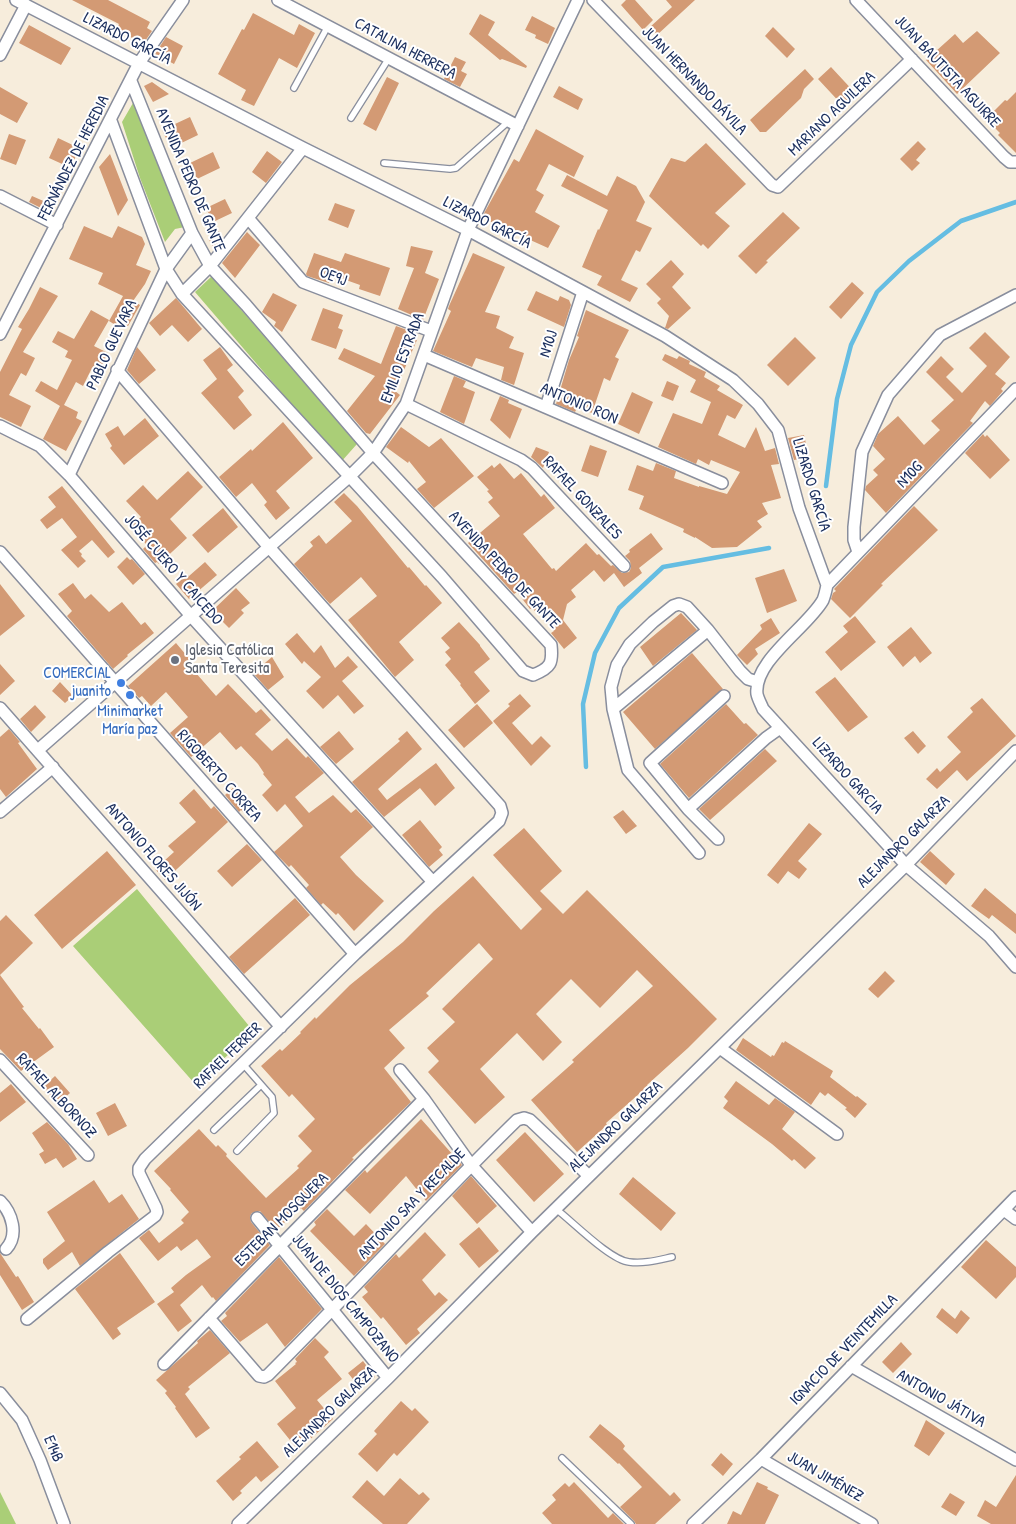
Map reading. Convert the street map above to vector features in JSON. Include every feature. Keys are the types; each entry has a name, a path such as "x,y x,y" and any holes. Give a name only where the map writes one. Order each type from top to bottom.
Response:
{"street":[{"name":"FERNÁNDEZ DE HEREDIA","path":"0,334 139,63 183,0"},
{"name":"CATALINA HERRERA","path":"278,0 514,123"},
{"name":"EMILIO ESTRADA","path":"38,750 116,684 268,546 350,476 373,453 406,404 468,230 514,123 578,0"},
{"name":"JUAN HERNANDO DÁVILA","path":"593,0 772,185"},
{"name":"JUAN BAUTISTA AGUIRRE","path":"856,0 1004,157 1010,162 1016,162"},
{"name":"LIZARDO GARCÍA","path":"21,3 303,148 468,230 665,336 733,380 758,404 778,430 798,508 827,585"},
{"path":"0,55 21,3"},
{"name":"MARIANO AGUILERA","path":"772,185 778,187 783,183 912,59"},
{"name":"AVENIDA PEDRO DE GANTE","path":"111,120 166,269 182,294 442,577 523,671 533,675 545,670 552,658 551,645 373,453 210,266 192,233 131,81"},
{"path":"182,294 210,266 303,148"},
{"path":"0,196 57,225"},
{"name":"OE9J","path":"248,218 303,282 431,331"},
{"name":"PABLO GUEVARA","path":"69,475 166,269 192,233"},
{"name":"N10J","path":"546,407 583,292"},
{"path":"858,552 854,540 854,527 862,452 888,395 940,336 1016,295"},
{"name":"ANTONIO RON","path":"424,355 722,482"},
{"path":"117,370 268,546"},
{"name":"N10G","path":"827,585 1016,389"},
{"name":"RAFAEL GONZALES","path":"406,404 526,464 624,566"},
{"name":"JOSÉ CUERO Y CAICEDO","path":"0,426 40,446 69,475 191,616 433,882"},
{"name":"RAFAEL FERRER","path":"27,1319 155,1216 156,1208 139,1173 141,1163 355,954 499,821 502,813 500,806 268,546"},
{"name":"RIGOBERTO CORREA","path":"0,552 355,954"},
{"path":"699,853 628,770 613,709 611,687 617,665 630,644 653,622 673,606 679,604 687,607 748,679 758,682 770,660 818,608 824,598 827,585"},
{"path":"613,709 708,630"},
{"name":"LIZARDO GARCIA","path":"758,682 757,694 763,709 780,728 906,865 989,936 1016,967"},
{"path":"718,839 688,809 650,766 650,761 724,696"},
{"name":"ANTONIO FLORES JIJÓN","path":"0,708 281,1027"},
{"path":"688,809 766,738 780,728"},
{"name":"ALEJANDRO GALARZA","path":"238,1524 906,865 1016,751"},
{"path":"0,812 52,767"},
{"path":"720,1048 837,1134"},
{"name":"RAFAEL ALBORNOZ","path":"0,1060 88,1155"},
{"path":"400,1070 424,1099 471,1165 532,1232"},
{"name":"ESTEBAN MOSQUERA","path":"164,1364 424,1099"},
{"name":"ANTONIO SAA Y RECALDE","path":"209,1318 259,1376 264,1377 268,1375 517,1120 524,1118 530,1120 589,1176"},
{"name":"IGNACIO DE VEINTEMILLA","path":"693,1524 761,1459 1016,1197"},
{"path":"0,1201 7,1208 14,1226 10,1245 6,1249"},
{"path":"1004,1210 1016,1219"},
{"name":"JUAN DE DIOS CAMPOZANO","path":"257,1218 388,1378"},
{"name":"ANTONIO JÁTIVA","path":"851,1366 1016,1460"},
{"name":"E14B","path":"0,1394 22,1420 40,1460 64,1524"},
{"name":"JUAN JIMÉNEZ","path":"761,1459 872,1524"}],"lane":[{"path":"294,88 328,26"},
{"path":"351,118 389,58"},
{"path":"384,163 456,168 514,123"},
{"path":"237,1151 274,1113 272,1097 243,1064"},
{"path":"214,1130 261,1085"},
{"path":"556,1209 614,1257 626,1262 642,1262 672,1257"},
{"path":"562,1458 631,1524"}],"green space":[{"path":"133,103 185,227 175,229 165,242 140,178 122,122"},
{"path":"212,276 357,444 341,462 195,292"},
{"path":"137,889 254,1032 195,1084 73,946"},
{"path":"0,1492 16,1524 0,1524"}],"building":[{"path":"72,0 108,0 150,22 147,28 152,31 143,44 116,29 119,24"},
{"path":"626,0 635,0 653,20 643,30 621,5"},
{"path":"666,0 695,0 657,35 650,27 672,7"},
{"path":"253,13 294,35 299,24 315,33 297,68 279,58 254,106 241,100 246,90 218,74 242,29 244,30"},
{"path":"480,14 495,22 488,35 527,66 526,68 502,59 500,60 469,34"},
{"path":"532,16 555,28 548,44 535,38 536,35 525,30"},
{"path":"29,25 71,48 61,65 19,43"},
{"path":"773,27 795,49 787,58 765,36"},
{"path":"977,31 1000,53 957,94 926,60 955,34 963,43"},
{"path":"166,37 183,46 174,64 155,54"},
{"path":"455,57 466,62 461,71 467,74 460,87 444,79"},
{"path":"831,67 857,95 844,107 818,79"},
{"path":"805,69 814,79 804,89 801,98 766,132 760,132 750,120"},
{"path":"387,77 399,83 376,131 363,124"},
{"path":"152,82 169,94 153,102 144,86"},
{"path":"559,86 583,99 578,110 553,97"},
{"path":"0,87 28,103 17,123 0,114"},
{"path":"1016,92 1016,153 998,135 1000,133 986,119"},
{"path":"190,117 198,135 171,148 162,130"},
{"path":"536,129 584,156 574,177 549,164 536,190 544,195 535,212 560,226 548,248 517,234 515,238 499,229 501,227 482,217 514,159 519,162"},
{"path":"9,134 26,140 16,165 0,159"},
{"path":"58,138 79,148 71,168 49,158"},
{"path":"918,141 926,149 916,160 920,163 912,171 900,159"},
{"path":"706,143 746,184 715,213 730,226 708,249 703,244 701,246 649,196 671,158 685,162"},
{"path":"267,151 282,162 266,183 252,172"},
{"path":"213,152 220,168 197,179 190,163"},
{"path":"110,154 128,200 118,216 99,167"},
{"path":"567,175 607,196 617,176 636,186 645,202 636,221 652,228 640,252 636,250 621,280 638,288 630,302 597,285 602,276 582,267 608,210 561,186"},
{"path":"32,196 48,203 45,210 29,202"},
{"path":"225,199 232,213 213,222 206,208"},
{"path":"335,203 355,210 348,228 328,220"},
{"path":"783,212 800,228 766,261 768,262 756,274 738,256"},
{"path":"84,226 112,238 118,226 142,237 145,244 136,265 151,271 145,284 133,301 140,305 128,326 119,321 117,326 109,321 123,296 98,284 103,273 69,259"},
{"path":"219,231 223,237 214,249 208,238"},
{"path":"247,232 260,245 235,278 222,263"},
{"path":"411,246 433,251 425,273 439,279 423,320 398,309 414,268 406,266"},
{"path":"314,253 341,262 345,253 390,268 380,296 359,289 360,285 332,275 329,283 307,276 306,274"},
{"path":"473,253 505,267 485,312 500,316 496,328 514,337 509,348 524,353 514,385 501,380 504,367 476,358 472,367 433,351 451,311 448,309 449,306"},
{"path":"671,260 684,274 672,287 691,308 668,329 665,328 669,316 657,303 661,299 646,284"},
{"path":"852,282 864,293 841,319 829,307"},
{"path":"40,287 58,296 23,352 35,358 26,376 21,373 9,395 31,406 21,427 0,417 0,372 22,329 18,327"},
{"path":"536,291 558,301 560,296 569,300 571,305 564,327 527,310"},
{"path":"273,293 297,305 282,332 274,326 276,322 262,312"},
{"path":"176,298 202,329 188,342 172,325 160,336 149,323"},
{"path":"323,308 343,315 338,328 343,330 336,349 311,340"},
{"path":"91,310 109,320 94,346 108,353 98,373 91,370 83,386 76,382 64,405 78,412 76,418 82,421 66,451 43,439 60,406 35,391 41,381 57,390 72,360 65,357 68,351 52,342 58,331 74,339"},
{"path":"586,310 629,330 615,357 619,359 610,381 604,378 592,413 577,408 575,412 556,404 569,360 579,337 577,336"},
{"path":"396,326 418,334 417,340 395,391 400,395 370,434 366,433 347,411 375,376 338,359 344,348 381,364"},
{"path":"985,332 1010,357 995,374 1006,383 1001,389 1003,391 990,406 985,401 970,421 973,423 886,513 865,490 866,486 878,475 873,470 885,459 873,446 878,434 898,416 924,445 940,430 931,421 954,400 926,372 941,356 954,369 946,377 962,393 987,366 969,348"},
{"path":"795,337 816,358 788,386 767,365"},
{"path":"137,347 156,370 139,384 127,370"},
{"path":"220,347 233,365 227,370 244,391 238,397 252,415 234,430 201,393 217,379 203,360"},
{"path":"665,354 677,359 679,356 690,361 689,364 706,372 704,377 720,386 717,390 743,405 735,419 727,415 718,435 745,448 756,427 765,451 775,448 779,464 771,465 781,498 762,503 768,514 757,521 762,527 737,547 712,548 683,532 684,529 639,509 644,496 628,490 637,465 653,471 656,463 676,471 674,478 727,494 740,472 711,460 709,465 698,459 696,464 658,447 673,413 702,424 711,402 690,392 696,380 662,360"},
{"path":"454,376 466,381 463,387 475,392 464,424 440,412"},
{"path":"667,381 679,386 673,401 661,396"},
{"path":"632,392 653,402 639,434 618,424"},
{"path":"500,396 509,400 508,403 522,409 510,439 490,420"},
{"path":"145,418 159,436 124,465 110,448 112,446 105,434 118,426 124,436"},
{"path":"283,422 313,458 276,491 290,508 276,520 264,505 267,502 252,483 236,497 219,477 251,449 252,451"},
{"path":"401,427 429,447 441,438 474,476 434,508 417,489 426,482 409,461 408,463 386,447"},
{"path":"983,434 985,437 987,435 1010,460 990,479 965,453"},
{"path":"804,435 809,457 794,460 788,438"},
{"path":"590,445 607,451 598,477 581,471"},
{"path":"536,447 549,452 543,468 531,457"},
{"path":"500,463 514,479 521,473 541,497 544,494 555,508 523,534 552,569 554,568 556,571 586,543 597,555 599,554 611,566 613,565 622,573 629,572 631,568 630,561 625,556 630,552 629,550 651,533 663,549 639,568 642,573 624,587 614,573 604,582 594,570 571,590 576,597 567,604 563,620 577,638 564,649 551,633 554,631 537,609 535,611 532,608 530,609 517,592 514,594 468,543 500,516 488,502 493,498 487,491 489,490 477,477 492,465 494,468"},
{"path":"188,471 203,487 170,519 187,538 159,564 155,563 143,549 147,545 130,527 141,517 126,501 143,485 157,500"},
{"path":"62,486 115,552 108,558 92,540 79,551 86,561 78,568 61,550 77,537 62,518 47,529 40,520 56,507 48,497"},
{"path":"344,493 408,568 442,603 399,642 414,660 395,677 348,620 377,596 361,577 330,604 294,564 313,546 310,542 319,535 326,544 352,521 334,502"},
{"path":"914,506 938,530 881,584 883,585 850,618 831,599 836,591 834,589"},
{"path":"223,508 238,527 208,553 192,535"},
{"path":"127,557 130,560 132,559 145,574 133,585 117,567"},
{"path":"205,562 217,575 189,599 176,584"},
{"path":"784,569 797,601 767,613 755,578"},
{"path":"73,583 85,599 91,594 109,612 122,602 141,625 145,622 154,633 113,669 67,616 72,611 58,594"},
{"path":"0,584 25,616 0,636"},
{"path":"236,588 250,603 241,610 244,613 229,628 212,611"},
{"path":"681,613 697,630 653,666 640,647"},
{"path":"855,616 876,642 841,671 825,652 848,632 843,626"},
{"path":"771,618 780,633 755,649 758,654 747,665 737,655 762,629 760,625"},
{"path":"459,622 490,659 474,672 490,691 475,704 445,665 451,659 445,652 450,648 441,638"},
{"path":"911,627 932,653 920,663 915,656 903,667 887,647"},
{"path":"297,633 314,653 321,645 335,668 348,656 358,667 342,681 364,706 354,714 338,695 323,709 306,691 321,677 304,661 302,664 285,644"},
{"path":"176,643 192,662 189,665 216,696 228,684 256,713 261,709 271,720 255,734 272,751 287,738 324,773 295,797 309,813 333,795 351,813 356,809 373,827 340,857 384,901 354,931 338,913 336,915 323,903 321,905 306,888 309,885 291,865 289,867 274,852 303,826 285,804 277,812 262,795 272,785 258,764 241,746 236,750 220,732 191,757 170,733 188,717 166,692 151,706 142,696 139,698 128,686"},
{"path":"692,653 723,689 655,749 623,712"},
{"path":"272,657 284,677 268,690 253,673"},
{"path":"0,664 15,681 0,695"},
{"path":"835,677 868,717 848,732 815,692"},
{"path":"60,682 73,696 65,703 52,691"},
{"path":"520,694 531,706 512,723 532,745 541,736 551,746 531,766 493,721"},
{"path":"982,698 1016,736 967,781 957,770 937,789 926,779 937,768 940,772 961,752 947,737 973,712 970,708"},
{"path":"477,704 493,723 464,748 448,730"},
{"path":"726,704 744,724 746,723 758,735 689,798 660,764"},
{"path":"35,705 46,717 31,732 20,719"},
{"path":"9,729 20,742 18,743 37,769 6,797 0,789 0,737"},
{"path":"339,731 354,749 336,764 320,747"},
{"path":"407,731 422,749 378,789 387,800 436,763 455,788 435,806 420,788 384,817 352,782 400,741 398,739"},
{"path":"913,731 926,746 918,754 904,738"},
{"path":"765,749 777,761 710,820 699,809"},
{"path":"235,786 252,802 243,812 241,810 239,812 225,795"},
{"path":"194,789 211,809 214,806 228,822 165,880 155,869 174,852 168,846 196,822 179,803"},
{"path":"623,810 637,826 626,834 613,817"},
{"path":"420,820 442,847 439,850 443,855 429,867 402,835"},
{"path":"809,823 822,834 798,861 807,869 799,879 788,871 778,884 767,875"},
{"path":"524,828 562,871 540,891 563,914 587,890 717,1019 577,1152 531,1100 574,1062 572,1060 653,986 637,970 600,1008 571,979 536,1014 562,1042 543,1061 517,1033 480,1069 505,1097 475,1124 428,1072 439,1061 427,1048 455,1022 442,1009 493,959 479,943 426,993 429,996 389,1030 405,1048 384,1068 411,1102 352,1158 354,1159 304,1211 301,1208 276,1230 260,1211 252,1213 250,1216 251,1222 270,1245 216,1301 202,1285 180,1305 192,1321 178,1332 157,1304 174,1292 171,1288 211,1257 197,1239 181,1251 177,1246 158,1261 139,1238 149,1230 159,1243 184,1223 181,1220 189,1212 154,1171 199,1129 216,1147 218,1145 227,1154 226,1156 266,1198 299,1168 297,1166 312,1151 298,1136 315,1119 292,1094 289,1097 261,1066 280,1049 282,1051 315,1017 316,1019 350,985 403,942 473,876 521,930 542,909 493,855"},
{"path":"247,844 262,860 232,887 217,871"},
{"path":"107,851 136,885 62,949 34,915"},
{"path":"930,851 955,874 946,885 920,862"},
{"path":"985,888 1016,914 1016,934 992,915 989,919 971,906"},
{"path":"295,898 310,915 244,974 229,957"},
{"path":"6,915 33,943 0,975 0,921"},
{"path":"885,971 895,981 878,998 868,989"},
{"path":"0,975 24,1007 22,1008 54,1047 21,1071 0,1049"},
{"path":"743,1038 771,1057 772,1055 774,1056 782,1042 784,1043 785,1041 833,1071 830,1077 867,1104 855,1118 845,1109 847,1108 828,1093 825,1096 820,1092 811,1105 736,1050"},
{"path":"55,1076 70,1093 58,1104 43,1087"},
{"path":"736,1081 769,1105 775,1098 795,1112 782,1129 816,1158 805,1169 723,1108 728,1101 724,1097"},
{"path":"11,1084 26,1102 0,1122 0,1093"},
{"path":"115,1103 127,1126 108,1136 96,1113"},
{"path":"421,1119 462,1165 426,1201 406,1176 370,1214 345,1190 365,1170 367,1173"},
{"path":"47,1122 68,1144 77,1159 63,1168 56,1158 45,1164 39,1154 44,1151 32,1133"},
{"path":"525,1132 564,1174 534,1202 496,1160"},
{"path":"471,1176 497,1206 477,1224 452,1196"},
{"path":"633,1177 676,1213 661,1231 619,1194"},
{"path":"94,1180 109,1203 122,1194 139,1219 80,1266 72,1252 48,1270 43,1263 43,1259 65,1241 47,1212"},
{"path":"327,1209 354,1236 366,1224 385,1244 354,1276 310,1231 316,1225 314,1222"},
{"path":"479,1227 499,1251 479,1268 459,1244"},
{"path":"425,1232 446,1255 422,1280 435,1296 439,1292 448,1300 417,1329 420,1333 406,1345 383,1317 381,1319 362,1297 368,1292 364,1287 396,1254 399,1258"},
{"path":"986,1240 1016,1267 1016,1277 996,1299 961,1267"},
{"path":"0,1253 16,1277 18,1276 34,1302 22,1310 0,1275"},
{"path":"120,1253 155,1302 117,1328 121,1334 113,1340 75,1289"},
{"path":"279,1257 322,1309 285,1347 267,1323 240,1342 221,1321 227,1316 225,1313"},
{"path":"942,1308 955,1319 961,1310 970,1318 957,1334 936,1317"},
{"path":"210,1330 230,1353 188,1387 190,1389 185,1394 210,1428 196,1438 165,1393 167,1391 156,1380"},
{"path":"315,1338 329,1352 324,1357 342,1379 317,1400 333,1419 298,1450 277,1424 296,1408 275,1381 296,1364 295,1359"},
{"path":"901,1342 912,1354 893,1373 882,1362"},
{"path":"363,1361 375,1377 360,1388 348,1373"},
{"path":"401,1401 412,1411 415,1408 429,1422 397,1456 394,1453 377,1472 358,1454 377,1434 374,1431"},
{"path":"926,1420 945,1433 929,1456 914,1446"},
{"path":"600,1424 621,1441 625,1446 623,1449 670,1496 674,1492 681,1500 655,1524 636,1524 620,1507 642,1487 619,1463 589,1437"},
{"path":"257,1441 279,1467 261,1482 256,1476 240,1491 242,1493 233,1501 216,1481 241,1459 239,1457"},
{"path":"721,1453 733,1464 723,1476 711,1465"},
{"path":"1016,1475 1016,1524 991,1524 977,1516 985,1500 996,1507"},
{"path":"400,1478 419,1495 423,1492 430,1499 407,1524 383,1524 352,1497 367,1480 384,1496"},
{"path":"574,1482 608,1518 613,1513 624,1524 552,1524 542,1513 556,1500 552,1495 565,1483 569,1487"},
{"path":"757,1482 779,1495 765,1524 727,1524 733,1511 741,1515"},
{"path":"950,1493 965,1502 956,1516 941,1507"}],"waterway":[{"path":"826,486 837,399 851,345 877,292 909,261 961,221 1016,202"},
{"path":"586,767 583,704 595,653 619,608 663,567 769,548"}],"place":[{"name":"Iglesia Católica Santa Teresita","path":"175,660"},
{"name":"COMERCIAL juanito","path":"121,683"},
{"name":"Minimarket María paz","path":"130,695"}]}
